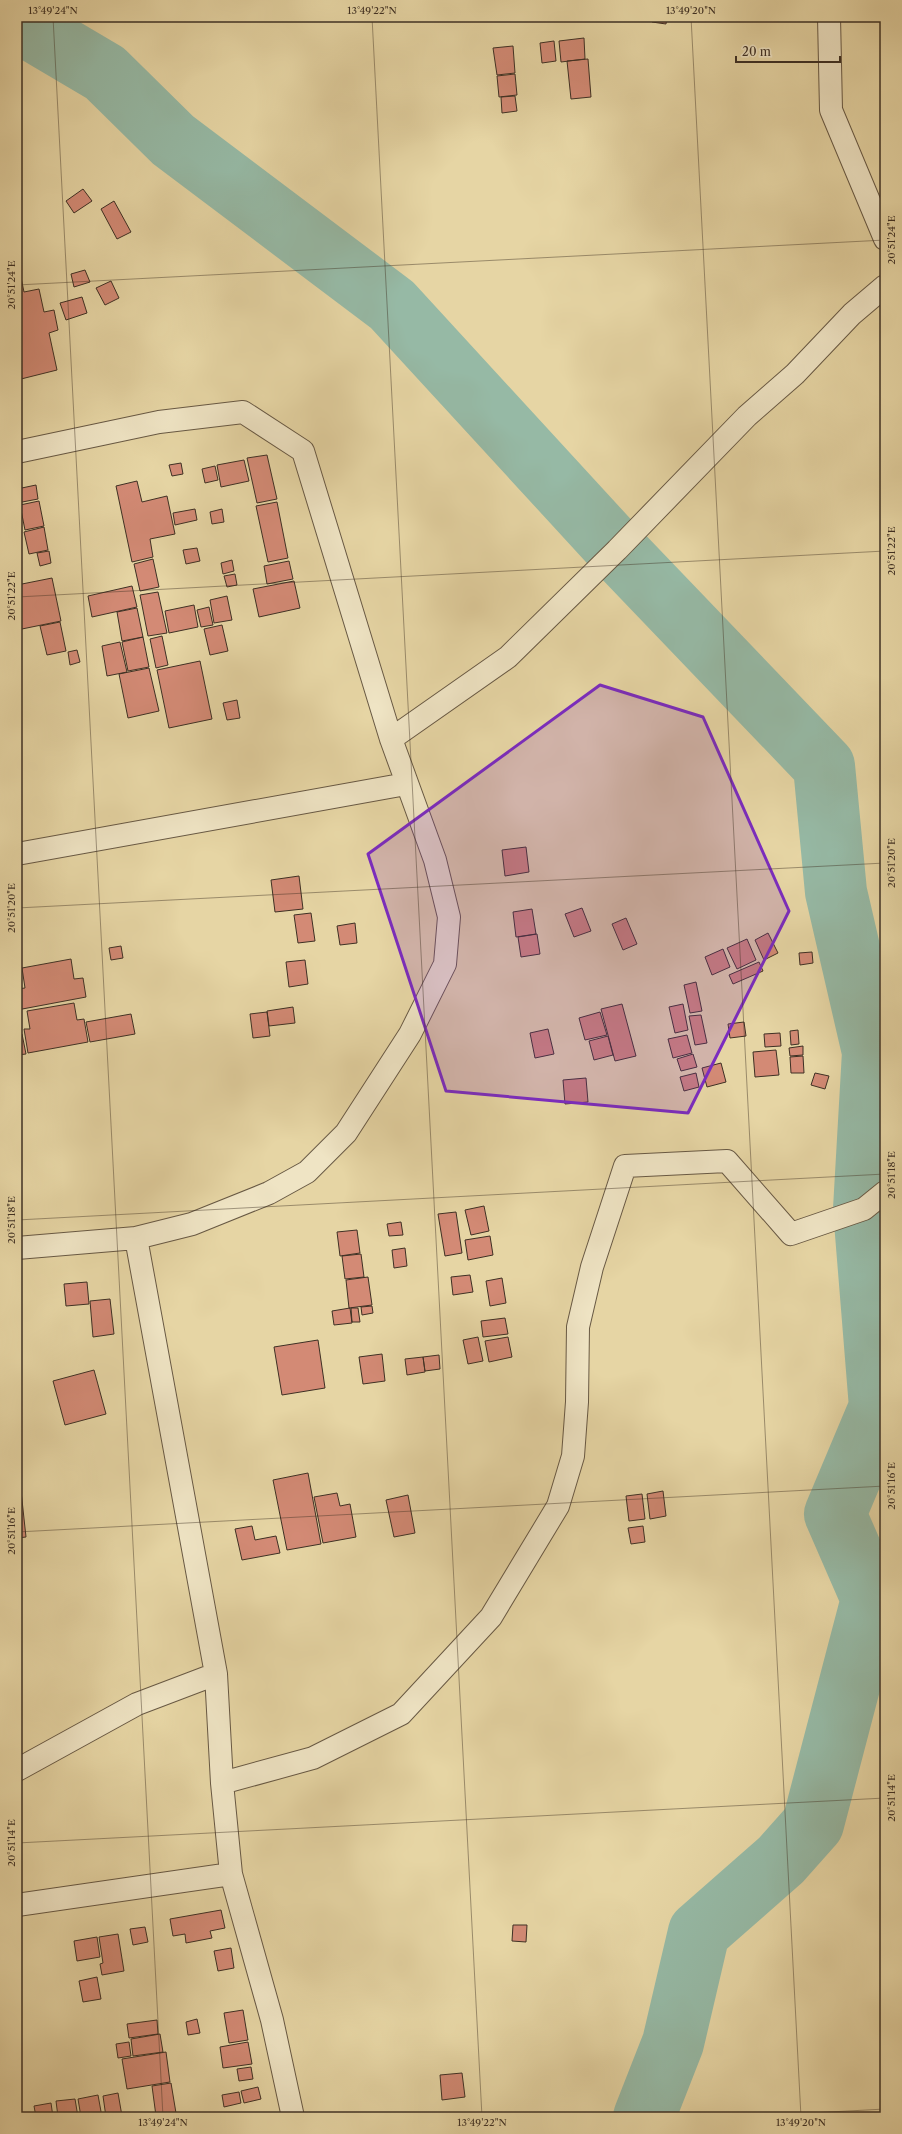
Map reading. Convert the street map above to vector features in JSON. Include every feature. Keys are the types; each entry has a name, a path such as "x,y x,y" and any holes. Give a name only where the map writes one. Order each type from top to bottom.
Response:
{"street":[{"path":"829,17 831,110 885,239"},
{"path":"391,739 508,657 617,550 748,416 795,374 852,314 885,286"},
{"path":"17,452 159,422 243,412 303,451 391,739 406,784 435,860 450,917 445,964 410,1034 346,1133 307,1172 269,1193 192,1224 136,1238 17,1248"},
{"path":"17,854 406,784"},
{"path":"222,1783 313,1758 401,1714 491,1617 558,1506 573,1456 577,1402 578,1327 592,1267 625,1166 727,1161 792,1234 864,1209 885,1192"},
{"path":"136,1238 216,1674 222,1783 231,1874 272,2020 293,2117"},
{"path":"17,1770 137,1704 216,1674"},
{"path":"17,1905 231,1874"}],"highlighted area":[{"path":"600,685 703,717 789,911 688,1113 446,1091 368,854"}],"building":[{"path":"653,17 667,17 666,24 652,22"},
{"path":"584,38 585,59 561,62 559,41"},
{"path":"554,41 556,61 542,63 540,43"},
{"path":"513,46 515,73 497,75 493,48"},
{"path":"588,59 591,97 571,99 567,61"},
{"path":"515,74 517,95 499,97 497,76"},
{"path":"515,96 517,111 502,113 501,97"},
{"path":"83,189 92,201 74,213 66,201"},
{"path":"114,201 131,232 117,239 101,209"},
{"path":"17,268 19,268 24,292 39,289 44,312 54,310 58,330 49,333 57,370 21,379 17,360"},
{"path":"85,270 90,282 74,287 71,274"},
{"path":"111,281 119,298 105,305 96,288"},
{"path":"82,297 87,313 66,320 60,303"},
{"path":"267,455 277,499 257,503 247,458"},
{"path":"244,460 249,481 221,487 217,465"},
{"path":"181,463 183,474 172,476 169,465"},
{"path":"215,466 218,480 205,483 202,469"},
{"path":"137,481 142,502 167,496 175,534 150,539 153,557 132,562 116,486"},
{"path":"36,485 38,499 17,503 17,489"},
{"path":"39,501 44,526 25,530 20,505"},
{"path":"277,502 288,558 268,562 256,506"},
{"path":"195,509 197,520 175,525 173,513"},
{"path":"222,509 224,522 212,524 210,512"},
{"path":"44,527 48,550 29,554 24,532"},
{"path":"197,548 200,561 186,564 183,550"},
{"path":"49,551 51,563 40,566 37,553"},
{"path":"153,559 159,587 140,591 134,564"},
{"path":"232,560 234,571 223,574 221,563"},
{"path":"289,561 293,579 267,584 264,566"},
{"path":"235,574 237,585 227,587 224,576"},
{"path":"52,578 61,621 17,630 17,585"},
{"path":"294,581 300,608 259,617 253,589"},
{"path":"132,586 137,607 92,617 88,596"},
{"path":"158,592 167,633 148,636 140,595"},
{"path":"227,596 232,620 214,623 210,600"},
{"path":"194,605 198,627 169,633 165,611"},
{"path":"209,607 213,625 201,627 197,610"},
{"path":"137,608 143,637 122,641 117,612"},
{"path":"60,622 66,651 47,655 40,626"},
{"path":"222,625 228,651 210,655 204,629"},
{"path":"162,636 168,665 156,668 150,639"},
{"path":"143,637 149,667 128,671 122,642"},
{"path":"120,642 127,672 107,676 102,646"},
{"path":"77,650 80,662 70,665 68,652"},
{"path":"200,661 212,719 169,728 157,670"},
{"path":"149,668 159,711 128,718 119,674"},
{"path":"237,700 240,718 227,720 223,703"},
{"path":"526,847 529,872 505,876 502,850"},
{"path":"299,876 303,909 275,912 271,880"},
{"path":"582,908 591,931 574,937 565,914"},
{"path":"532,909 536,934 516,937 513,912"},
{"path":"311,913 315,941 298,943 294,915"},
{"path":"626,918 637,944 623,950 612,924"},
{"path":"355,923 357,943 340,945 337,926"},
{"path":"768,933 778,953 764,960 755,940"},
{"path":"537,934 540,954 521,957 518,937"},
{"path":"747,939 756,960 737,969 727,948"},
{"path":"121,946 123,958 111,960 109,948"},
{"path":"723,949 730,967 712,975 705,957"},
{"path":"812,952 813,963 800,965 799,953"},
{"path":"71,959 74,979 83,978 86,997 17,1010 17,989 25,988 22,968"},
{"path":"305,960 308,984 289,987 286,962"},
{"path":"759,962 763,971 733,984 729,975"},
{"path":"696,982 702,1011 690,1013 684,985"},
{"path":"74,1003 77,1020 84,1019 88,1042 28,1053 24,1029 30,1029 27,1011"},
{"path":"622,1004 636,1056 615,1061 601,1009"},
{"path":"683,1004 688,1030 675,1033 669,1007"},
{"path":"293,1007 295,1023 269,1026 267,1011"},
{"path":"267,1012 270,1036 253,1038 250,1014"},
{"path":"600,1012 607,1035 585,1040 579,1018"},
{"path":"131,1014 135,1034 90,1042 86,1022"},
{"path":"701,1015 707,1043 695,1045 689,1016"},
{"path":"744,1022 746,1036 730,1038 728,1024"},
{"path":"548,1029 554,1054 535,1058 530,1033"},
{"path":"798,1030 799,1044 791,1045 790,1031"},
{"path":"780,1033 781,1046 765,1047 764,1034"},
{"path":"22,1034 26,1054 17,1055 17,1035"},
{"path":"687,1035 692,1053 673,1058 668,1039"},
{"path":"608,1036 613,1055 594,1060 589,1041"},
{"path":"803,1046 803,1055 790,1056 789,1048"},
{"path":"776,1050 779,1075 755,1077 753,1052"},
{"path":"693,1054 697,1067 681,1071 677,1059"},
{"path":"803,1056 804,1073 791,1073 790,1057"},
{"path":"721,1063 726,1082 707,1087 702,1068"},
{"path":"696,1073 699,1087 684,1091 680,1077"},
{"path":"815,1073 829,1076 825,1089 811,1085"},
{"path":"586,1078 588,1102 565,1104 563,1080"},
{"path":"484,1206 489,1231 471,1235 465,1210"},
{"path":"456,1212 462,1253 445,1256 438,1214"},
{"path":"401,1222 403,1235 389,1236 387,1224"},
{"path":"357,1230 360,1253 340,1256 337,1232"},
{"path":"490,1236 493,1255 468,1260 465,1240"},
{"path":"405,1248 407,1266 394,1268 392,1250"},
{"path":"361,1254 364,1277 345,1279 342,1256"},
{"path":"470,1275 473,1292 453,1295 451,1277"},
{"path":"368,1277 372,1305 349,1308 346,1280"},
{"path":"502,1278 506,1303 490,1306 486,1281"},
{"path":"87,1282 89,1304 66,1306 64,1284"},
{"path":"110,1299 114,1334 93,1337 90,1301"},
{"path":"372,1306 373,1313 362,1315 361,1307"},
{"path":"350,1308 352,1323 334,1325 332,1311"},
{"path":"351,1308 358,1308 360,1322 352,1322"},
{"path":"505,1318 508,1334 483,1337 481,1321"},
{"path":"478,1337 483,1361 468,1364 463,1340"},
{"path":"508,1337 512,1357 489,1362 485,1341"},
{"path":"318,1340 325,1388 282,1395 274,1347"},
{"path":"382,1354 385,1381 363,1384 359,1357"},
{"path":"439,1355 440,1369 425,1371 423,1357"},
{"path":"423,1357 425,1372 407,1375 405,1359"},
{"path":"94,1370 106,1414 65,1425 53,1381"},
{"path":"308,1473 321,1544 287,1550 273,1480"},
{"path":"21,1491 26,1537 17,1538 17,1492"},
{"path":"663,1491 666,1516 650,1519 647,1494"},
{"path":"337,1493 340,1506 350,1504 356,1537 323,1543 314,1497"},
{"path":"642,1494 645,1519 629,1521 626,1496"},
{"path":"408,1495 415,1533 394,1537 386,1500"},
{"path":"252,1526 255,1540 276,1536 280,1553 242,1560 235,1529"},
{"path":"643,1526 645,1542 631,1544 628,1528"},
{"path":"221,1910 225,1928 210,1931 212,1938 186,1943 185,1934 173,1936 170,1919"},
{"path":"513,1925 527,1925 526,1942 512,1941"},
{"path":"145,1927 148,1942 133,1945 130,1929"},
{"path":"118,1934 124,1971 102,1975 100,1964 103,1963 99,1937"},
{"path":"97,1937 100,1957 77,1961 74,1941"},
{"path":"231,1948 234,1968 218,1971 214,1951"},
{"path":"97,1977 101,1999 83,2002 79,1981"},
{"path":"243,2010 248,2040 229,2043 224,2013"},
{"path":"197,2019 200,2033 188,2035 186,2022"},
{"path":"157,2020 158,2034 129,2038 127,2024"},
{"path":"160,2034 163,2052 133,2056 131,2039"},
{"path":"129,2042 131,2056 118,2058 116,2044"},
{"path":"248,2042 252,2064 223,2068 220,2047"},
{"path":"166,2052 170,2082 127,2089 122,2059"},
{"path":"251,2067 253,2079 239,2081 237,2069"},
{"path":"462,2073 465,2097 442,2100 440,2075"},
{"path":"171,2083 176,2113 156,2116 152,2086"},
{"path":"258,2087 261,2099 244,2103 241,2091"},
{"path":"239,2092 241,2103 224,2107 222,2095"},
{"path":"118,2093 122,2116 106,2117 103,2096"},
{"path":"98,2095 102,2117 81,2117 78,2099"},
{"path":"75,2099 78,2117 58,2117 56,2101"},
{"path":"51,2103 53,2117 36,2117 34,2106"}],"waterway":[{"path":"17,21 105,73 173,140 392,305 617,550 824,766 836,892 873,1052 864,1209 880,1407 835,1514 872,1599 813,1824 781,1860 699,1932 673,2043 644,2117"}]}
